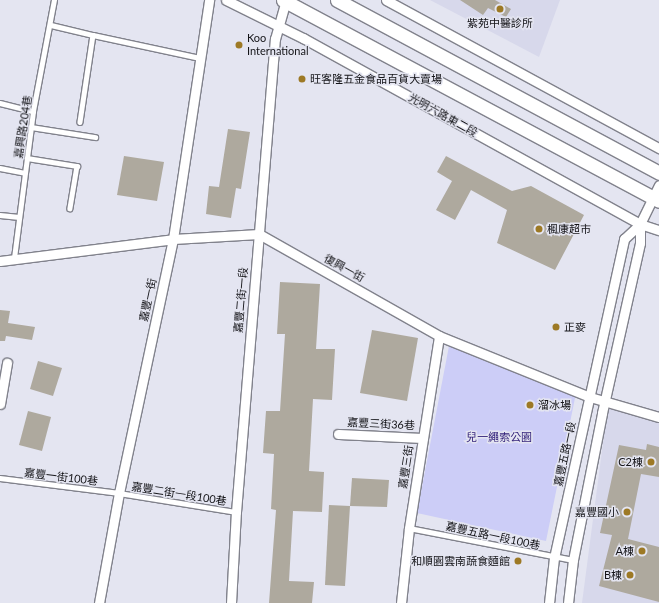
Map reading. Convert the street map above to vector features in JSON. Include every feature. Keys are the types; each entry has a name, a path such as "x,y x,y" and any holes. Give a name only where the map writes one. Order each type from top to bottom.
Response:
{"main road":[{"path":"285,0 656,200"},
{"path":"337,0 659,173"}],"street":[{"name":"嘉豐一街","path":"100,603 119,493 173,239 209,0"},
{"name":"光明六路東二段","path":"226,0 279,26 640,224 659,230"},
{"name":"嘉豐二街一段","path":"231,603 236,512 276,39 285,0"},
{"path":"386,0 659,148"},
{"name":"嘉豐五路一段","path":"549,603 554,558 624,239 640,224 656,200 659,186"},
{"name":"嘉豐五路一段","path":"568,603 573,560 604,401 640,243 640,224"},
{"path":"0,261 14,258 173,239 259,234"},
{"name":"復興一街","path":"259,234 439,336 590,397 659,417"},
{"name":"嘉豐三街","path":"401,603 409,528 439,336"},
{"path":"0,404 7,363"},
{"name":"嘉豐三街36巷","path":"338,434 423,438"}],"lane":[{"name":"嘉興路204巷","path":"14,258 33,112 51,25 54,0"},
{"path":"51,25 200,58"},
{"path":"80,122 93,35"},
{"path":"0,103 33,112"},
{"path":"31,127 96,137"},
{"path":"27,158 77,166 70,208"},
{"path":"0,168 25,173"},
{"path":"0,215 19,217"},
{"name":"嘉豐一街100巷","path":"0,478 119,493"},
{"name":"嘉豐二街一段100巷","path":"119,493 236,512"},
{"name":"嘉豐五路一段100巷","path":"409,528 554,558 573,560"}],"shaded area":[{"path":"430,0 560,0 539,57"},
{"name":"嘉豐國小","path":"608,405 659,421 659,603 582,603"}],"green space":[{"name":"兒一繩索公園","path":"449,346 576,393 546,541 417,513"}],"building":[{"name":"紫苑中醫診所","path":"460,0 495,0 511,9 506,17 488,8 483,15"},
{"path":"228,129 250,132 241,189 236,188 231,218 206,214 209,186 219,187"},
{"path":"124,156 164,162 157,201 117,195"},
{"name":"楓康超市","path":"446,156 512,191 531,186 584,215 555,270 497,243 507,210 471,190 455,220 436,210 452,181 437,172"},
{"path":"280,282 320,284 316,349 335,349 332,400 313,399 309,471 324,472 322,512 293,511 289,581 314,582 312,603 269,603 276,510 271,509 274,454 263,453 266,411 280,411 285,334 277,334"},
{"path":"0,310 10,311 8,323 35,327 32,340 6,336 5,341 0,341"},
{"path":"372,330 418,338 407,401 360,393"},
{"path":"38,361 62,368 53,396 30,389"},
{"path":"28,411 51,417 42,451 19,445"},
{"path":"647,444 659,447 659,477 641,474 628,539 659,547 659,602 599,586 612,535 600,533 619,445 646,450"},
{"path":"352,478 389,480 387,507 350,506"},
{"path":"329,505 350,506 345,586 325,585"}],"place":[{"name":"紫苑中醫診所","path":"500,9"},
{"name":"Koo International","path":"239,45"},
{"name":"旺客隆五金食品百貨大賣場","path":"302,79"},
{"name":"楓康超市","path":"539,229"},
{"name":"正麥","path":"556,327"},
{"name":"溜冰場","path":"530,405"},
{"name":"C2棟","path":"651,462"},
{"name":"嘉豐國小","path":"627,512"},
{"name":"A棟","path":"642,551"},
{"name":"和順園雲南蔬食麵館","path":"518,561"},
{"name":"B棟","path":"630,575"}]}
